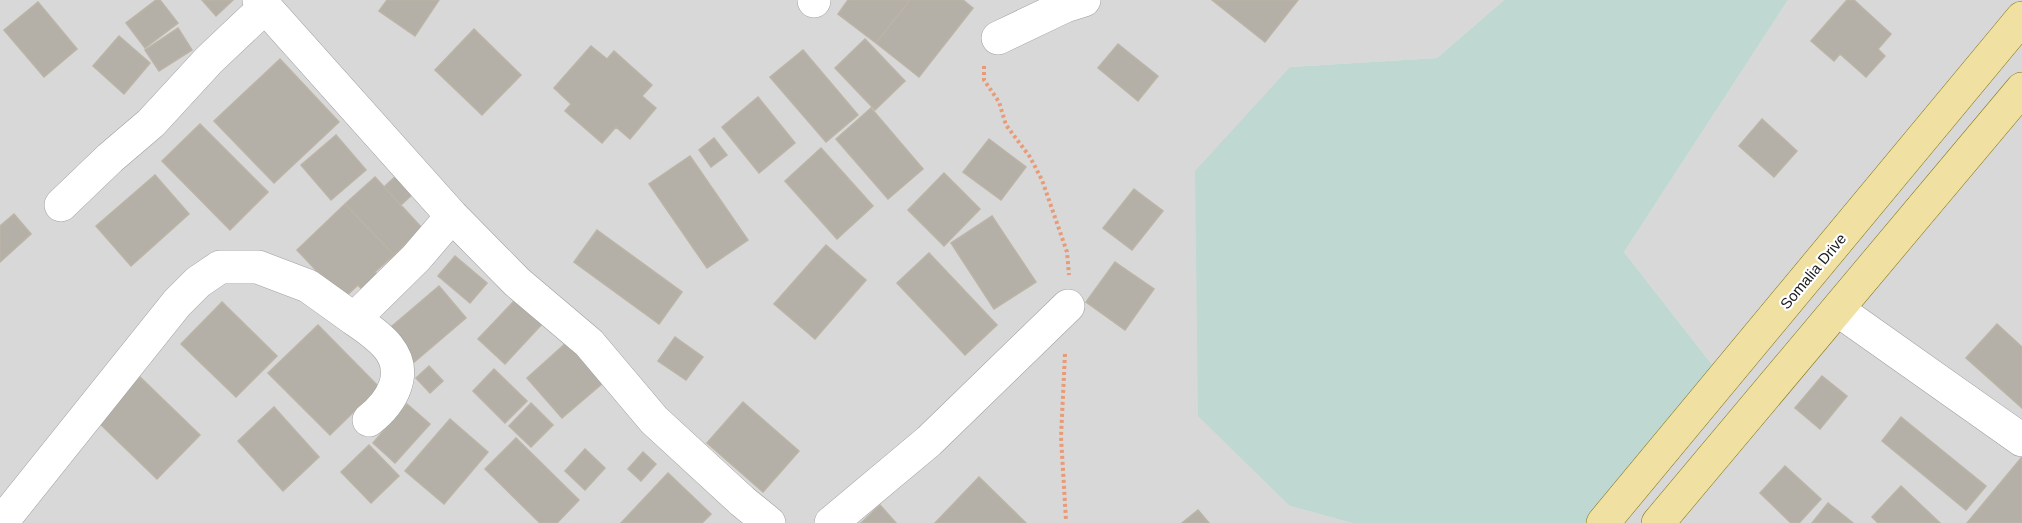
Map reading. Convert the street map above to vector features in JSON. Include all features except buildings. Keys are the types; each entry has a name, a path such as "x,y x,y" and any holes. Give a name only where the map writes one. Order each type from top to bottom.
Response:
{"main road":[{"name":"Somalia Drive","path":"1603,523 2022,18"},
{"path":"1658,523 2022,89"}],"street":[{"path":"998,39 1065,6 1084,0"},
{"path":"61,205 151,123 262,4 452,216 517,282 589,343 735,512 770,523"},
{"path":"354,319 417,258 452,216"},
{"path":"1,523 177,303 198,282 220,267 258,267 308,286 388,347 397,362 398,376 395,388 386,405 369,420"},
{"path":"831,523 929,441 1068,306"},
{"path":"1838,310 2022,440"}],"path":[{"path":"998,39 984,51 984,80 999,102 1006,125 1030,157 1042,180 1067,252 1071,288 1061,437 1066,520"}],"shaded area":[{"path":"0,0 1504,0 1437,58 1290,67 1290,506 1352,523 0,523"},
{"path":"1504,0 1788,0 1624,252 1724,380 1603,523 1352,523 1290,506 1198,416 1195,171 1290,67 1437,58"},
{"path":"1788,0 2022,0 2022,523 1603,523 1724,380 1624,252"}]}
